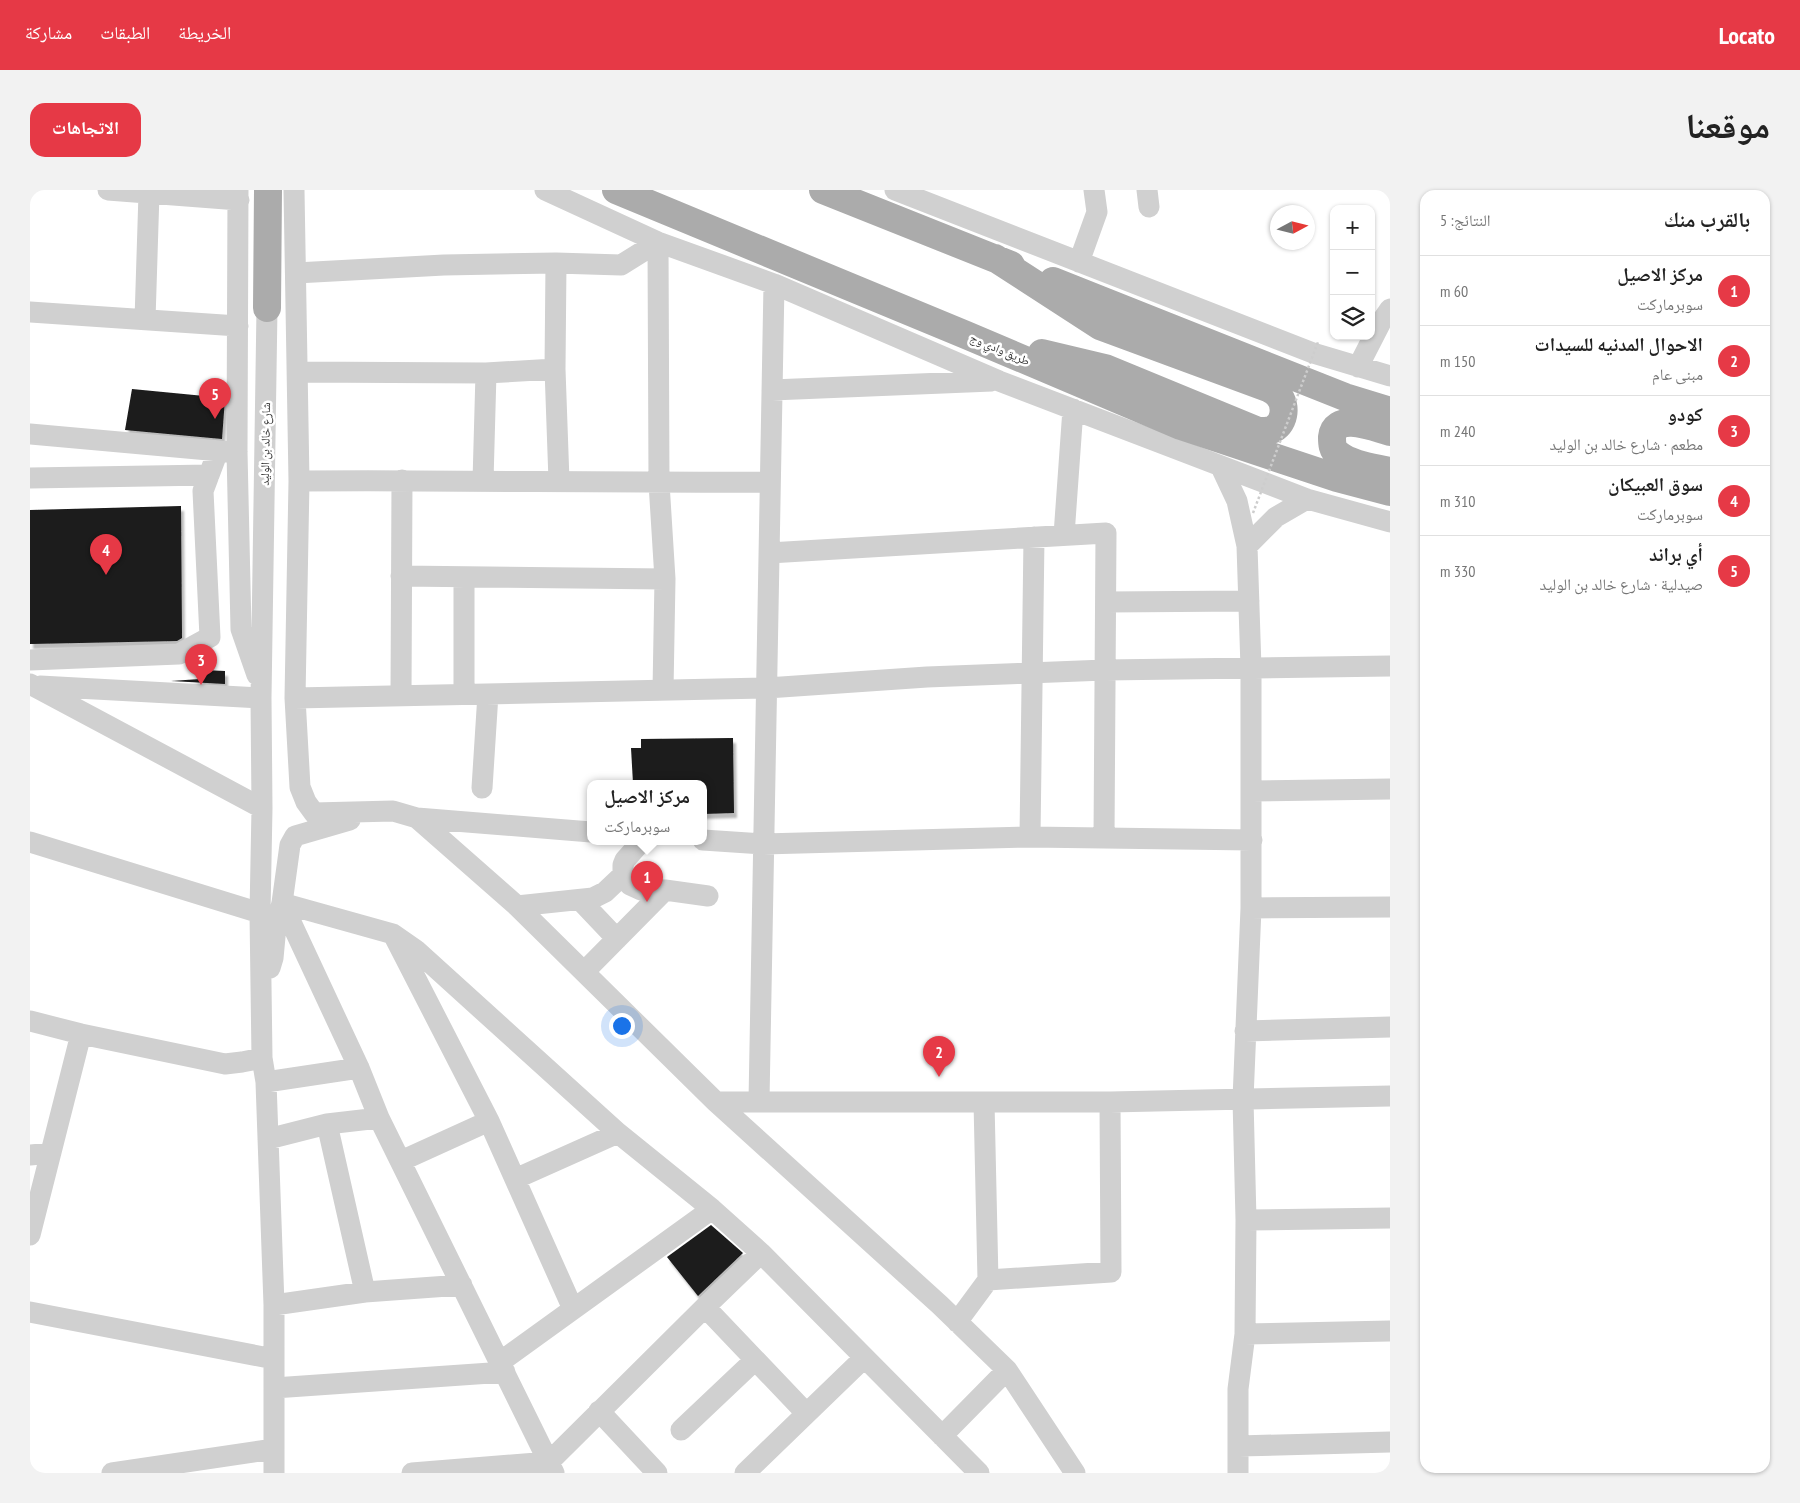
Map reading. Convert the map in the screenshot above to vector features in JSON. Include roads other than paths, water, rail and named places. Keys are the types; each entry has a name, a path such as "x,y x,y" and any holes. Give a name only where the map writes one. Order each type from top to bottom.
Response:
{"main road":[{"name":"شارع خالد بن الوليد","path":"267,308 268,190"},
{"name":"طريق وادي وج","path":"616,190 1200,434 1337,478 1390,492"},
{"path":"823,190 1345,397 1390,411"},
{"path":"966,335 1105,368 1258,431 1271,430 1279,425 1283,416 1283,404 1279,396 1268,388 1100,326 995,258"},
{"path":"1390,432 1362,424 1346,423 1337,426 1333,432 1332,444 1336,453 1349,461 1390,471"}],"street":[{"path":"32,685 262,694 241,629 227,451 238,326 239,195 108,190"},
{"path":"294,190 299,481 295,698 300,787 306,802 314,812 393,811 416,818 587,832"},
{"path":"545,190 658,242 774,284 999,381 1307,499 1390,522"},
{"path":"895,190 1313,353 1390,376"},
{"path":"1079,262 1097,212 1094,190"},
{"path":"145,320 149,193"},
{"path":"296,273 444,265 556,263 621,265 658,242"},
{"path":"658,242 659,483 665,579 663,690"},
{"path":"556,263 559,481"},
{"path":"759,1101 762,844 767,688 774,284"},
{"name":"شارع خالد بن الوليد","path":"267,308 260,913 262,1058 266,1082 274,1305 274,1473"},
{"path":"30,312 238,326"},
{"path":"1358,367 1387,319"},
{"path":"298,372 486,373 556,369"},
{"path":"483,481 486,373"},
{"path":"772,390 999,381"},
{"path":"1064,535 1072,409"},
{"path":"30,434 227,451"},
{"path":"30,660 180,654 210,637 203,491 209,475 227,451"},
{"path":"1221,467 1236,501 1247,546 1252,668 1251,908 1243,1099 1246,1220 1245,1334 1238,1389 1238,1473"},
{"path":"30,478 209,475"},
{"path":"401,696 402,480"},
{"path":"299,481 770,482"},
{"path":"1247,546 1276,517 1307,499"},
{"path":"769,553 1106,533 1104,838"},
{"path":"1030,837 1034,537"},
{"path":"401,576 665,579"},
{"path":"464,577 464,694"},
{"path":"1106,602 1249,601"},
{"path":"295,698 767,688 927,677 1105,670 1390,666"},
{"path":"32,685 262,808"},
{"path":"482,788 488,694"},
{"path":"1252,791 1390,789"},
{"path":"261,997 273,958 276,926 282,903 290,846 295,836 346,821 393,811"},
{"path":"416,818 517,906 716,1102 1007,1370 1075,1473"},
{"path":"707,840 762,844 1030,837 1252,840"},
{"path":"30,842 260,913"},
{"path":"638,845 622,865 623,875 630,885 641,890 666,890 708,896"},
{"path":"517,906 593,898 605,892 623,875"},
{"path":"584,972 666,890"},
{"path":"580,900 617,940"},
{"path":"282,903 393,934 416,950 618,1133 712,1209 761,1253 979,1473"},
{"path":"282,903 380,1118 552,1467"},
{"path":"1251,908 1390,906"},
{"path":"393,934 489,1121 573,1309"},
{"path":"30,1021 81,1034 224,1064 262,1058"},
{"path":"1245,1031 1390,1026"},
{"path":"30,1235 81,1034"},
{"path":"266,1082 358,1068"},
{"path":"716,1102 1110,1102 1390,1096"},
{"path":"957,1322 988,1280 984,1102"},
{"path":"988,1280 1111,1272 1110,1102"},
{"path":"268,1139 327,1124 380,1118"},
{"path":"401,1161 489,1121"},
{"path":"327,1124 365,1292"},
{"path":"515,1179 618,1133"},
{"path":"30,1155 51,1153"},
{"path":"274,1388 502,1367 573,1309 712,1209"},
{"path":"1246,1220 1390,1218"},
{"path":"412,1473 552,1467 599,1411 761,1253"},
{"path":"274,1305 365,1292 462,1285"},
{"path":"705,1307 806,1413"},
{"path":"30,1312 274,1359"},
{"path":"1245,1334 1390,1331"},
{"path":"745,1473 864,1358"},
{"path":"681,1430 756,1360"},
{"path":"942,1436 1007,1370"},
{"path":"599,1411 657,1473"},
{"path":"1239,1446 1390,1442"},
{"path":"112,1473 274,1449"}],"place":[{"name":"أي براند","path":"215,419"},
{"name":"سوق العبيكان","path":"106,575"},
{"name":"كودو","path":"201,685"},
{"name":"مركز الاصيل","path":"647,902"},
{"name":"الاحوال المدنيه للسيدات","path":"939,1077"}]}
